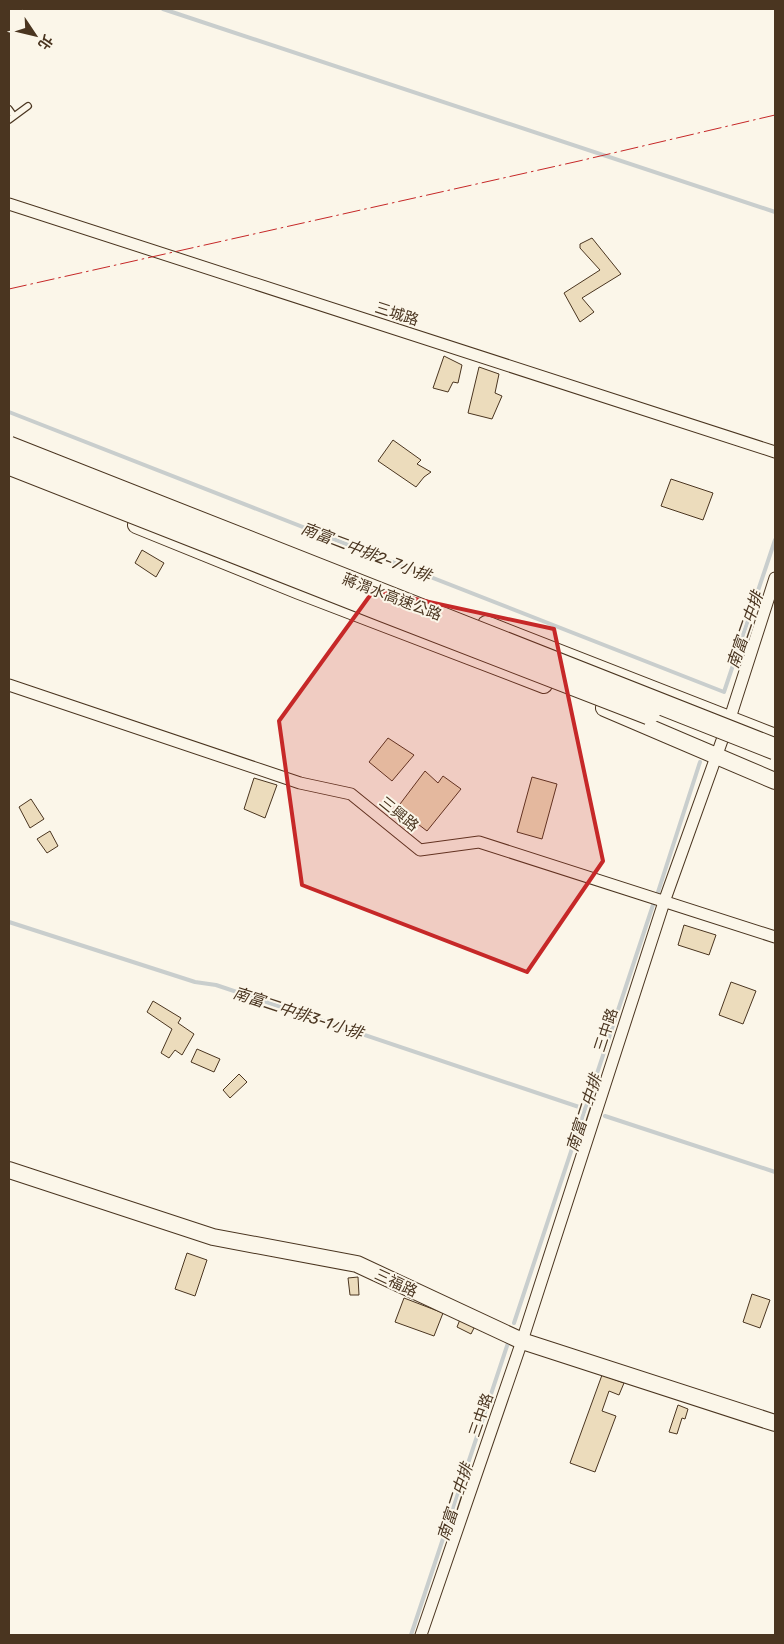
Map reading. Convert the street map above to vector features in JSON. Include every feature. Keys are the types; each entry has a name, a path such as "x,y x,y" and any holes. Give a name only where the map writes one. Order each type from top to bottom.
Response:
{"highway":[{"name":"蔣渭水高速公路","path":"9,447 775,749"},
{"name":"蔣渭水高速公路","path":"9,464 554,678 775,762"}],"main road":[{"path":"9,437 206,516 775,737"},
{"path":"9,474 299,591 616,712 775,780"},
{"name":"三福路","path":"9,1170 213,1237 357,1264 522,1341 775,1423"}],"street":[{"name":"三城路","path":"9,204 775,452"},
{"name":"三中路","path":"421,1635 522,1341 664,902 730,718 775,578"},
{"name":"三興路","path":"9,685 300,783 351,794 420,850 479,842 775,937"}],"lane":[{"path":"9,108 11,118 28,106"}],"highlighted area":[{"path":"374,590 554,629 603,861 527,972 302,885 279,721"}],"building":[{"path":"592,238 621,274 582,298 594,312 580,322 564,293 600,270 580,248 580,244"},
{"path":"444,356 462,365 458,383 453,382 448,392 433,388"},
{"path":"479,367 499,374 495,393 502,396 492,419 468,413"},
{"path":"393,440 421,460 417,464 431,472 416,487 378,461"},
{"path":"671,479 713,493 703,520 661,506"},
{"path":"142,550 164,563 156,577 135,563"},
{"path":"388,738 414,755 392,781 369,762"},
{"path":"425,771 438,783 443,776 461,789 427,831 397,808"},
{"path":"532,777 557,784 542,839 517,832"},
{"path":"254,778 277,785 265,818 244,809"},
{"path":"31,799 44,819 30,828 19,807"},
{"path":"50,831 58,846 47,853 37,839"},
{"path":"684,925 716,935 709,955 678,945"},
{"path":"731,982 756,991 743,1024 719,1015"},
{"path":"153,1001 181,1018 178,1023 194,1034 182,1055 175,1050 169,1058 161,1053 172,1029 147,1012"},
{"path":"197,1049 220,1059 214,1072 191,1062"},
{"path":"239,1074 247,1082 230,1098 223,1090"},
{"path":"187,1253 207,1260 195,1296 175,1289"},
{"path":"358,1277 359,1295 350,1295 348,1278"},
{"path":"752,1294 770,1300 760,1328 743,1322"},
{"path":"404,1298 443,1313 434,1336 395,1322"},
{"path":"461,1317 476,1324 471,1334 457,1327"},
{"path":"602,1375 624,1383 619,1395 609,1391 602,1411 616,1416 595,1472 570,1463"},
{"path":"678,1405 688,1409 685,1419 682,1418 677,1434 669,1432"}],"waterway":[{"path":"163,9 775,212"},
{"name":"南富二中排2-7小排","path":"9,412 724,692 775,540"},
{"name":"南富二中排","path":"658,892 700,762"},
{"name":"南富二中排","path":"514,1323 654,902"},
{"name":"南富二中排3-1小排","path":"9,922 195,982 216,985 585,1109"},
{"path":"605,1116 775,1172"},
{"name":"南富二中排","path":"411,1635 509,1340"}],"power":[{"path":"9,289 775,115"}]}
